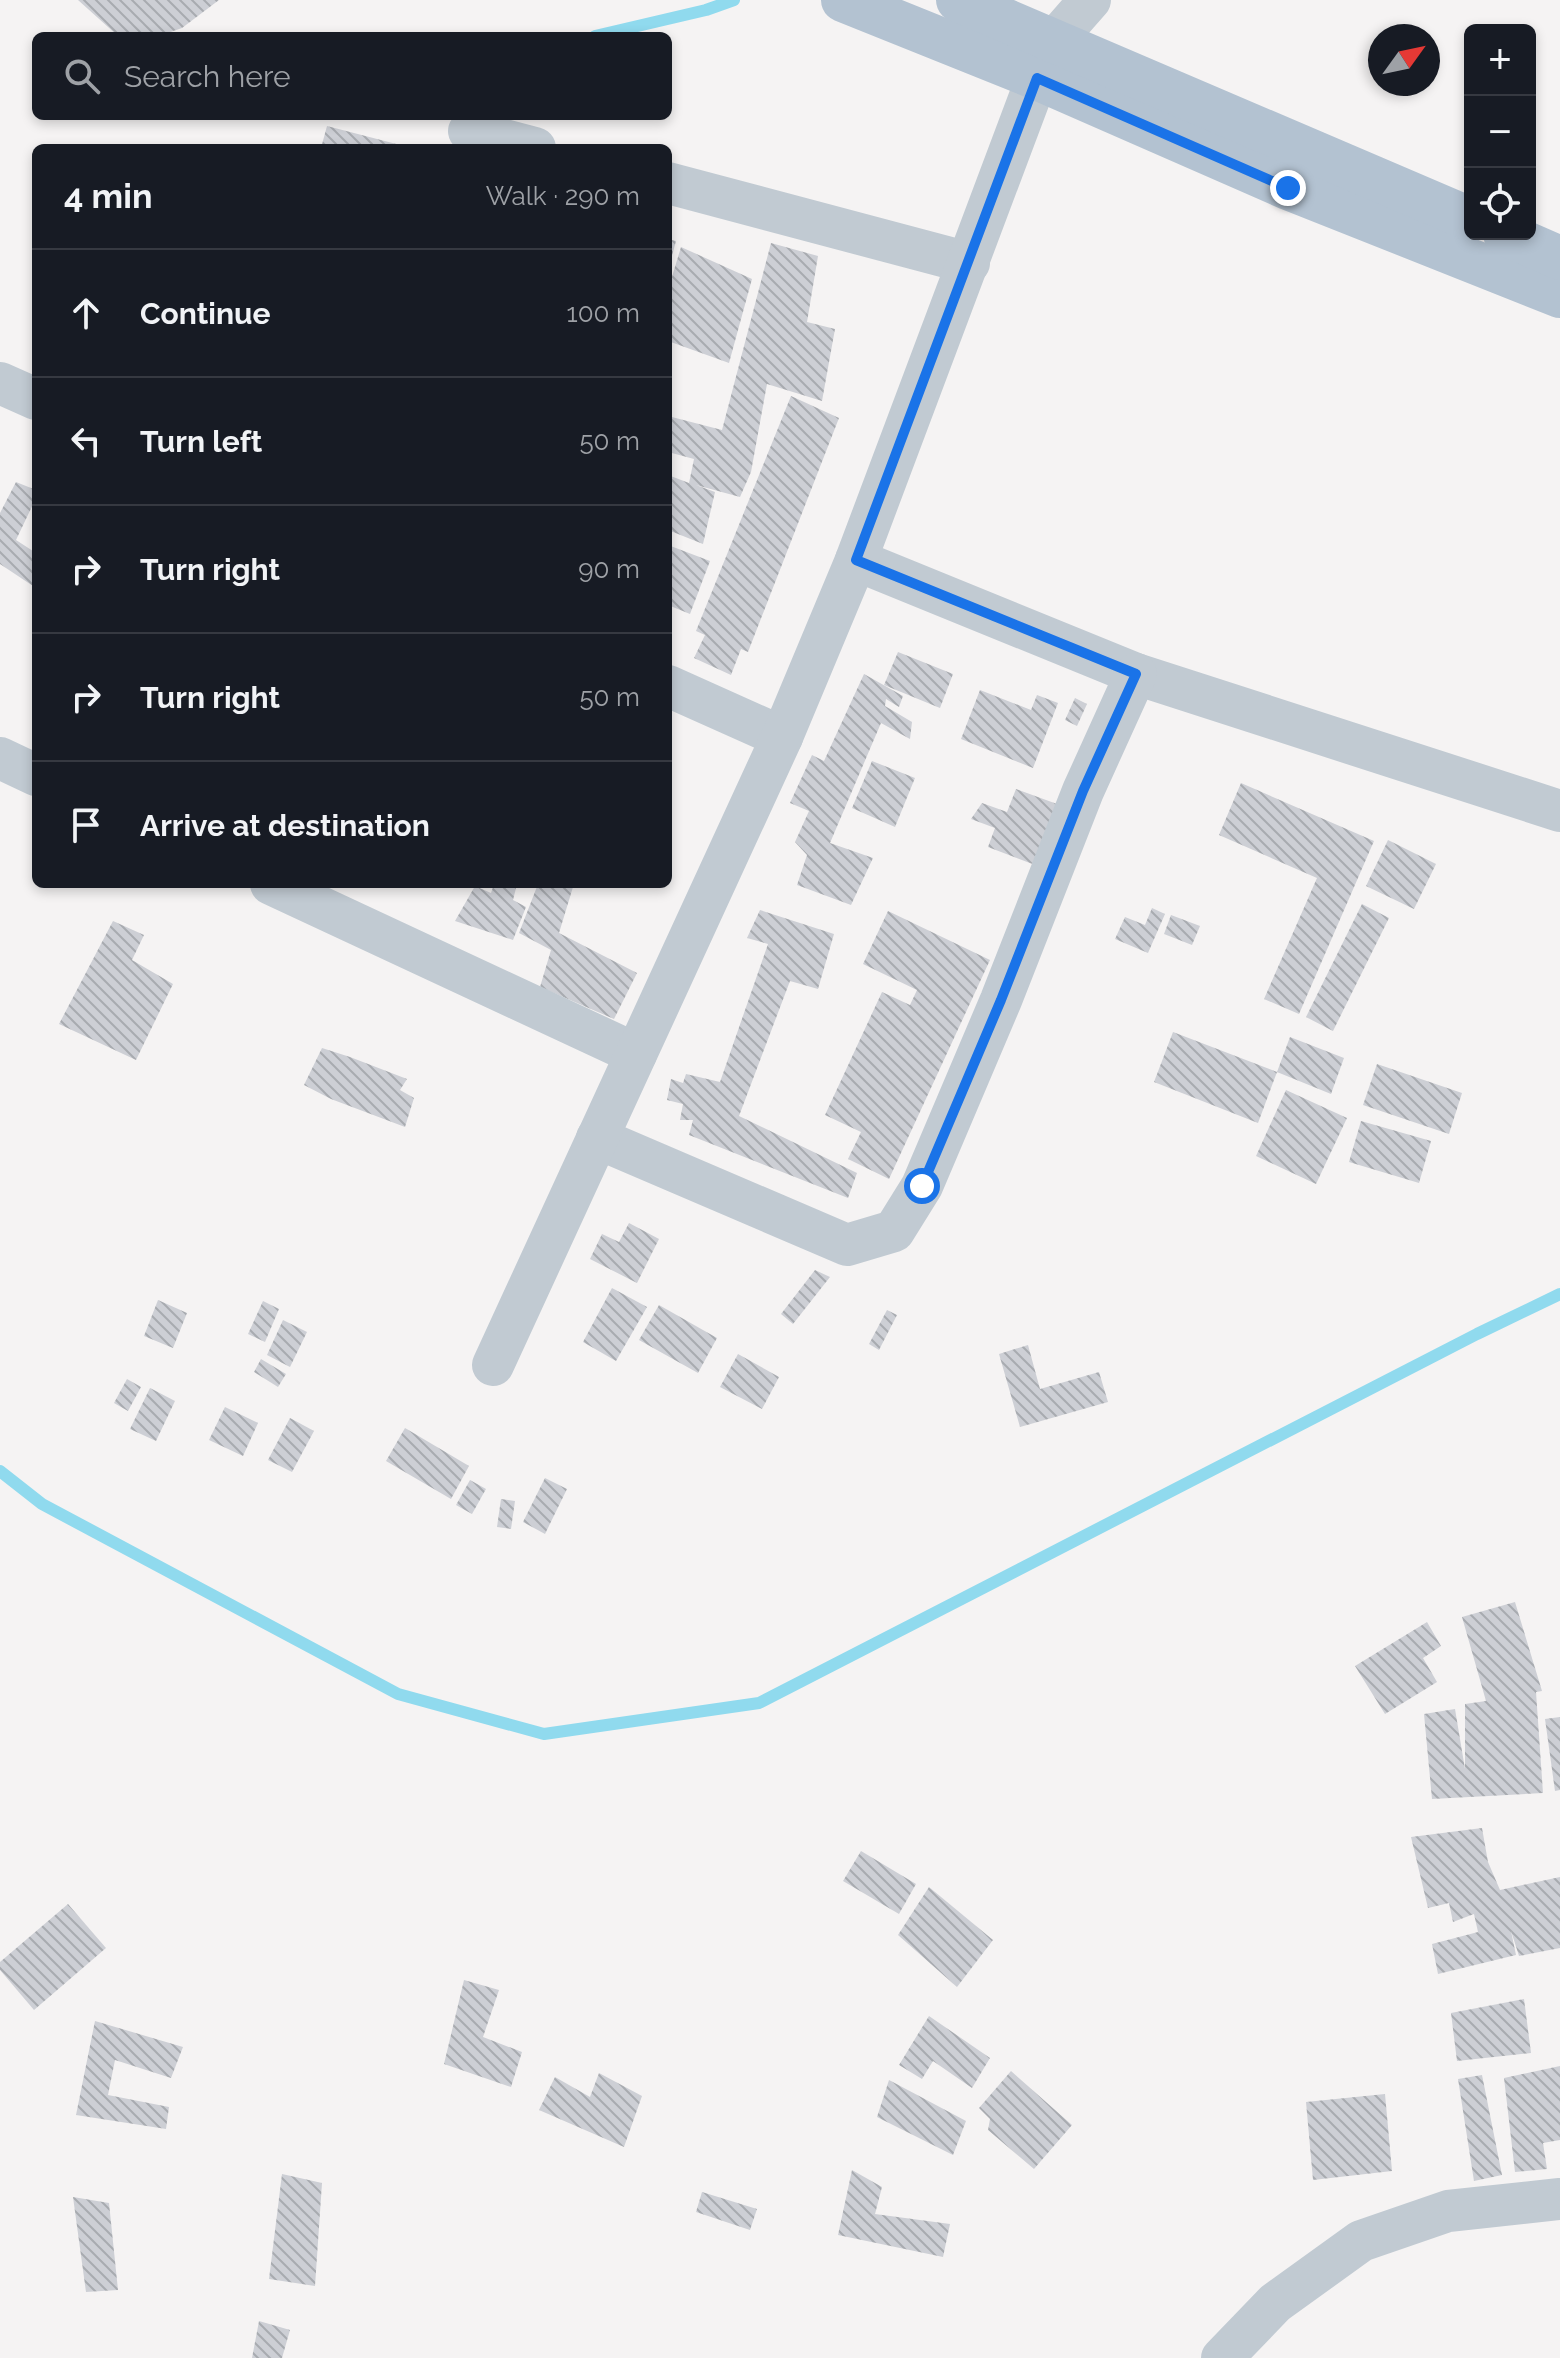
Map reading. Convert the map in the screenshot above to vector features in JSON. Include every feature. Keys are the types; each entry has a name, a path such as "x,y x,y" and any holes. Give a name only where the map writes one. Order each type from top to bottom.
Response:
{"main road":[{"path":"843,0 1046,60 1464,217"},
{"path":"958,0 1046,60 1288,188 1560,296"},
{"path":"1519,240 1560,258"}],"street":[{"path":"493,1365 782,737 856,560 1046,60 1090,0"},
{"path":"469,131 519,144"},
{"path":"672,184 969,263"},
{"path":"0,383 32,397"},
{"path":"856,560 1136,674 1560,811"},
{"path":"597,1138 847,1245 894,1231 922,1186 1001,1000 1083,791 1136,674"},
{"path":"672,688 782,737"},
{"path":"0,758 32,773"},
{"path":"280,888 636,1054"},
{"path":"1222,2358 1275,2303 1361,2241 1448,2211 1560,2199"}],"building":[{"path":"78,0 219,0 182,28 170,32 114,32"},
{"path":"327,126 396,144 322,144"},
{"path":"771,243 818,256 807,322 835,329 822,401 767,384 751,472 740,497 696,485 715,492 703,544 672,532 672,477 689,483 694,459 672,453 672,417 722,430"},
{"path":"681,247 752,279 729,363 672,342 672,277"},
{"path":"791,396 839,418 748,652 741,649 731,675 694,658 705,635 696,631"},
{"path":"16,482 32,488 32,506 16,540 32,550 32,585 0,564 0,513"},
{"path":"672,547 710,561 690,614 672,607"},
{"path":"898,652 953,674 940,708 884,685"},
{"path":"864,674 903,696 899,707 886,699 885,706 912,722 910,739 881,723 830,843 873,858 851,905 797,885 807,855 795,842 809,811 790,803 812,755 824,761"},
{"path":"980,690 1031,710 1037,695 1058,703 1033,768 961,739"},
{"path":"1075,698 1087,704 1077,726 1065,720"},
{"path":"872,761 915,778 895,827 852,808"},
{"path":"1241,783 1374,841 1299,1014 1264,999 1317,878 1219,835"},
{"path":"1016,789 1057,804 1035,865 988,847 995,828 971,819 982,803 1007,812"},
{"path":"1388,840 1436,864 1414,909 1366,886"},
{"path":"474,888 491,893 493,888 516,888 513,900 526,907 513,940 455,921"},
{"path":"536,888 573,888 559,933 637,973 614,1019 540,987 551,950 519,933"},
{"path":"1362,904 1389,918 1333,1031 1306,1017"},
{"path":"1152,908 1165,914 1148,953 1115,939 1125,917 1145,925"},
{"path":"760,910 834,934 818,989 790,981 739,1116 857,1173 848,1198 689,1135 693,1120 680,1120 683,1104 667,1100 671,1079 683,1083 686,1074 720,1082 768,944 747,938"},
{"path":"888,911 990,960 889,1179 848,1159 861,1132 825,1115 882,992 910,1005 917,990 863,964"},
{"path":"1171,915 1200,926 1192,945 1164,934"},
{"path":"113,921 144,935 132,960 173,984 136,1060 59,1024"},
{"path":"1173,1032 1277,1072 1258,1123 1154,1082"},
{"path":"1290,1037 1344,1058 1331,1094 1277,1072"},
{"path":"322,1048 407,1079 400,1090 414,1098 405,1127 331,1099 304,1085"},
{"path":"1377,1064 1462,1093 1449,1134 1363,1105"},
{"path":"1286,1090 1347,1118 1316,1184 1256,1156"},
{"path":"1361,1121 1431,1141 1419,1183 1349,1162"},
{"path":"629,1223 659,1239 637,1283 590,1259 602,1234 619,1242"},
{"path":"815,1270 830,1277 793,1324 781,1314"},
{"path":"612,1288 647,1307 616,1361 583,1342"},
{"path":"158,1300 187,1313 173,1348 144,1336"},
{"path":"263,1301 279,1309 265,1342 248,1334"},
{"path":"659,1305 717,1338 698,1373 639,1340"},
{"path":"887,1310 897,1315 879,1350 869,1344"},
{"path":"283,1320 307,1332 290,1367 267,1355"},
{"path":"1028,1345 1040,1389 1099,1372 1108,1402 1020,1427 999,1354"},
{"path":"738,1354 779,1377 762,1409 720,1387"},
{"path":"261,1359 286,1374 278,1387 254,1372"},
{"path":"127,1379 141,1387 128,1411 114,1403"},
{"path":"150,1388 175,1401 156,1441 130,1429"},
{"path":"225,1407 258,1423 243,1456 209,1440"},
{"path":"290,1418 314,1431 292,1472 268,1460"},
{"path":"405,1428 469,1466 451,1499 386,1461"},
{"path":"545,1478 567,1489 545,1534 523,1522"},
{"path":"470,1480 486,1489 472,1514 456,1505"},
{"path":"501,1499 515,1501 511,1529 497,1527"},
{"path":"1515,1602 1542,1691 1536,1692 1543,1793 1432,1799 1424,1714 1455,1709 1465,1769 1465,1704 1486,1701 1462,1617"},
{"path":"1427,1622 1441,1646 1423,1658 1437,1682 1385,1714 1355,1666"},
{"path":"1560,1717 1560,1790 1555,1791 1545,1719"},
{"path":"1482,1828 1488,1862 1500,1890 1560,1877 1560,1948 1519,1956 1511,1931 1516,1955 1438,1974 1432,1944 1478,1932 1474,1914 1453,1922 1449,1903 1428,1908 1411,1837"},
{"path":"861,1851 916,1884 899,1914 843,1881"},
{"path":"929,1887 993,1940 957,1987 898,1935"},
{"path":"68,1904 106,1948 34,2010 0,1970 0,1962"},
{"path":"464,1980 499,1990 483,2037 522,2052 511,2087 444,2064"},
{"path":"1524,1999 1531,2053 1457,2061 1451,2013"},
{"path":"929,2016 990,2058 972,2088 933,2061 922,2079 899,2065"},
{"path":"95,2021 183,2047 171,2078 115,2060 108,2095 169,2107 166,2129 76,2115"},
{"path":"1560,2066 1560,2140 1543,2143 1547,2169 1515,2172 1504,2078"},
{"path":"1011,2071 1072,2125 1034,2169 988,2130 990,2119 979,2108"},
{"path":"599,2073 642,2096 624,2147 539,2110 555,2077 590,2097"},
{"path":"1482,2075 1502,2175 1474,2181 1458,2079"},
{"path":"889,2080 966,2121 953,2155 877,2117"},
{"path":"1385,2094 1392,2171 1313,2180 1306,2102"},
{"path":"852,2170 882,2187 875,2214 950,2224 943,2257 838,2235"},
{"path":"282,2174 322,2183 315,2286 269,2279"},
{"path":"702,2192 757,2209 750,2230 696,2212"},
{"path":"73,2197 109,2203 118,2290 86,2292"},
{"path":"259,2321 290,2330 282,2358 252,2358"}],"waterway":[{"path":"612,32 706,10 734,0"},
{"path":"0,1471 42,1504 398,1694 544,1734 759,1703 1560,1294"}],"route":[{"path":"922,1186 1001,1000 1083,791 1136,674 856,560 1037,78 1288,188"}]}
